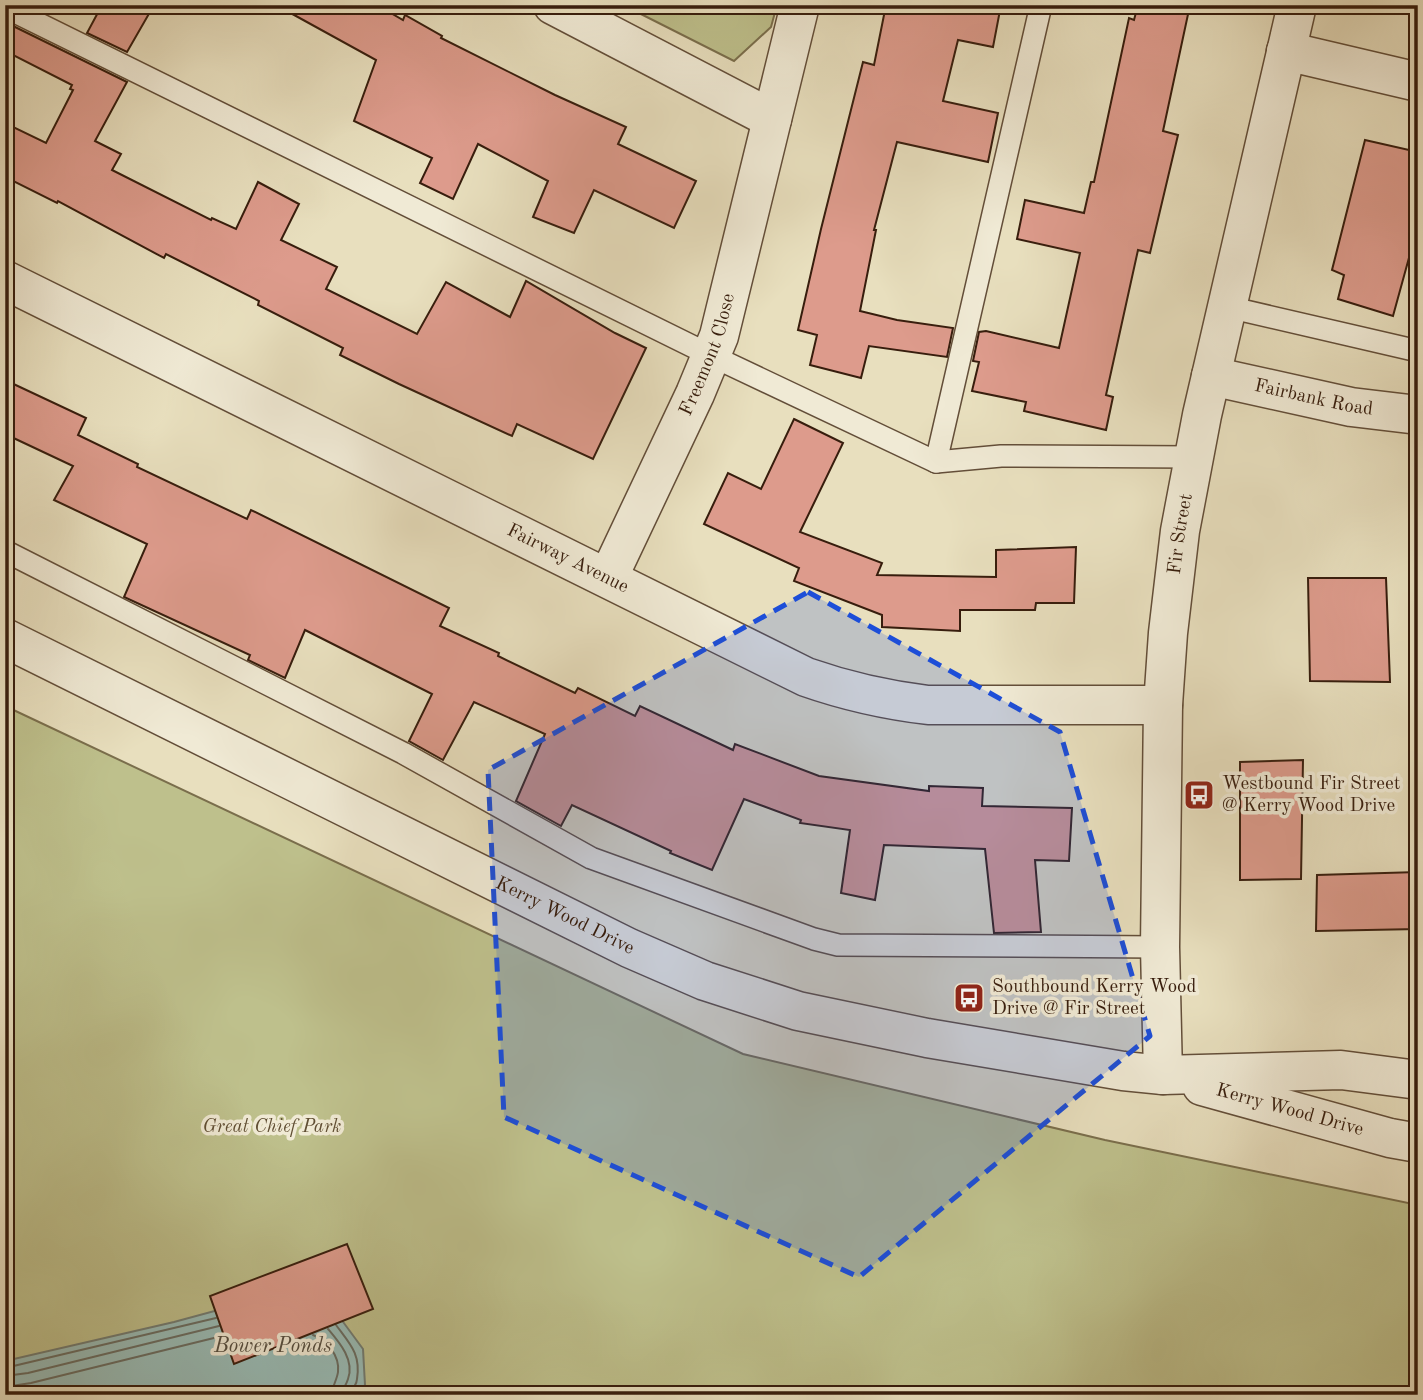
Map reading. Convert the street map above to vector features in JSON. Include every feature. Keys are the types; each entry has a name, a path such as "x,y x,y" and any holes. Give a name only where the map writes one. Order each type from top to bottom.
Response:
{"street":[{"path":"553,5 772,119"},
{"name":"Freemont Close","path":"608,578 719,336 800,5"},
{"name":"Fir Street","path":"1163,1075 1160,947 1163,705 1175,572 1193,457 1297,5"},
{"path":"1286,51 1418,82"},
{"name":"Fairway Avenue","path":"5,280 806,677 890,701 928,705 1163,705"},
{"name":"Fairbank Road","path":"1211,376 1351,407 1418,415"},
{"name":"Kerry Wood Drive","path":"5,638 629,948 705,981 798,1011 853,1024 1163,1075 1390,1139 1418,1143"},
{"name":"Kerry Wood Drive","path":"1163,1075 1341,1070 1418,1080"}],"lane":[{"path":"936,461 1041,5"},
{"path":"5,7 712,356 936,461 1001,456 1193,457"},
{"path":"1228,307 1418,351"},
{"path":"5,551 403,753 592,858 814,939 838,945 1160,947"}],"highlighted area":[{"path":"808,592 1060,732 1150,1036 859,1277 504,1117 488,770"}],"green space":[{"path":"623,5 777,5 771,27 734,61"},
{"name":"Great Chief Park","path":"5,706 743,1054 1105,1140 1418,1205 1418,1395 5,1395"}],"water":[{"name":"Bower Ponds","path":"277,1294 338,1315 363,1349 365,1385 356,1395 5,1395 5,1361 174,1322"}],"building":[{"path":"102,5 154,5 127,52 87,33"},
{"path":"276,5 377,5 403,20 405,15 442,36 441,38 626,127 618,144 696,181 674,228 594,190 574,233 533,217 548,181 478,144 453,199 420,183 432,158 354,121 376,60"},
{"path":"886,5 1001,5 993,47 958,40 943,101 998,113 988,162 897,142 874,230 860,311 897,320 953,328 947,357 869,346 861,378 810,365 817,335 798,330 863,62 874,65"},
{"path":"1138,5 1190,5 1163,131 1178,135 1150,253 1138,250 1106,395 1113,397 1106,430 1024,411 1026,402 972,391 979,362 973,361 979,332 986,331 1059,348 1080,253 1017,239 1025,200 1084,213 1091,182 1094,182 1129,18 1134,20"},
{"path":"11,25 127,82 95,141 121,154 112,170 211,220 212,218 236,229 258,182 299,204 281,240 337,267 326,289 417,334 446,282 510,317 526,281 646,348 593,459 517,424 512,436 399,384 340,355 343,348 258,305 259,301 166,254 164,258 58,201 57,203 5,177 5,123 46,143 73,90 70,89 72,85 5,51 5,36"},
{"path":"1365,140 1418,152 1418,225 1393,316 1338,299 1344,275 1332,270"},
{"path":"5,380 86,418 78,435 138,464 137,467 247,519 251,510 449,608 440,626 575,693 578,688 635,716 640,706 733,750 735,744 819,776 929,791 929,786 983,788 982,806 1072,808 1069,861 1035,860 1041,932 994,933 985,849 884,845 875,900 841,893 850,830 800,823 801,820 744,799 712,870 670,853 671,851 572,805 561,826 516,801 545,734 474,702 443,760 409,741 432,694 305,630 285,678 248,660 250,655 124,597 147,544 54,500 73,466 5,434"},
{"path":"794,419 843,443 800,532 882,563 877,575 996,577 996,550 1076,547 1074,603 1036,603 1035,610 960,610 960,631 882,627 882,615 794,581 799,568 704,524 728,473 761,489"},
{"path":"1308,578 1386,578 1390,682 1310,681"},
{"path":"1303,760 1301,879 1240,880 1240,762"},
{"path":"1418,872 1418,929 1316,931 1317,875"},
{"path":"347,1244 373,1309 234,1364 210,1296"}],"place":[{"name":"Westbound Fir Street @ Kerry Wood Drive","path":"1199,795"},
{"name":"Southbound Kerry Wood Drive @ Fir Street","path":"969,998"}]}
